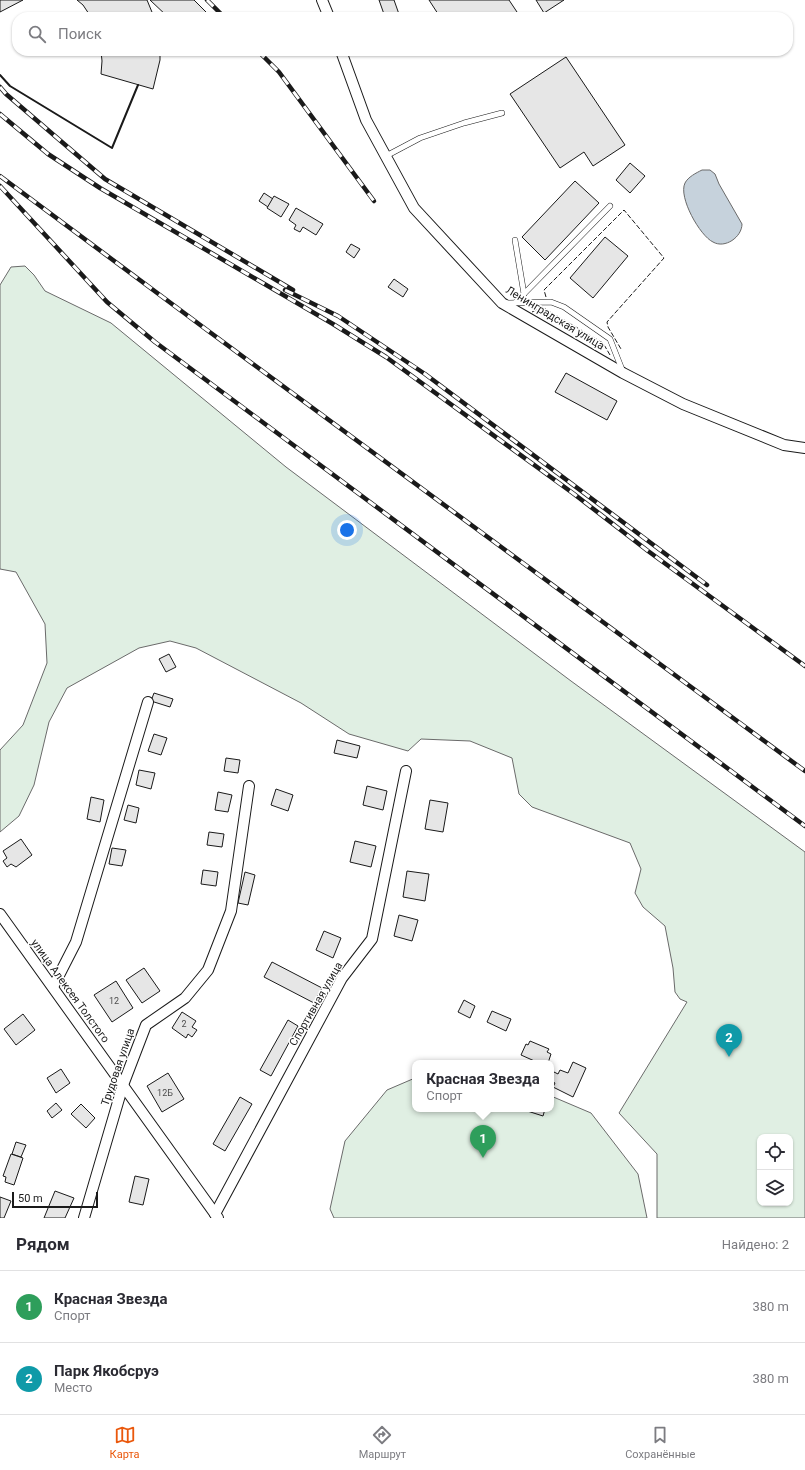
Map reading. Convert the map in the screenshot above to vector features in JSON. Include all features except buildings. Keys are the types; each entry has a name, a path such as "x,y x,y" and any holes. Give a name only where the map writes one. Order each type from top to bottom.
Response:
{"street":[{"path":"322,0 326,12"},
{"name":"Ленинградская улица","path":"343,56 366,120 414,208 502,303 623,373 683,404 784,445 805,448"},
{"path":"53,987 76,942 148,702"},
{"name":"Спортивная улица","path":"216,1216 342,978 372,939 406,771"},
{"name":"Трудовая улица","path":"84,1218 123,1085 146,1025 186,998 208,970 231,911 249,786"},
{"name":"улица Алексея Толстого","path":"0,914 216,1216"}],"lane":[{"path":"386,156 420,138 464,123 502,113"},
{"path":"515,303 610,206"},
{"path":"515,240 524,294"},
{"path":"502,303 551,302 564,307 610,339 623,373"}],"green space":[{"path":"25,266 34,275 45,291 111,323 286,467 571,681 805,852 805,1218 657,1218 657,1154 619,1113 687,1002 680,999 675,992 673,968 665,926 643,907 635,893 641,869 630,843 532,807 519,794 512,758 470,741 421,739 408,751 349,734 301,703 196,648 170,641 139,648 67,688 49,722 34,785 19,816 0,832 0,750 23,725 47,663 45,624 16,572 0,569 0,285 11,267"},
{"path":"412,1079 412,1112 554,1112 554,1097 591,1113 638,1174 647,1218 334,1218 330,1209 345,1141 387,1090"}],"shaded area":[{"path":"702,170 710,170 715,174 719,184 742,224 736,237 727,243 718,244 708,238 702,232 687,206 684,189 685,183 690,177"}],"railway":[{"path":"207,0 219,12"},
{"path":"263,56 279,72 374,201"},
{"path":"0,87 6,94 105,179 293,290"},
{"path":"0,114 48,154 100,188 333,324 386,357 574,494 648,551 805,666"},
{"path":"0,176 805,771"},
{"path":"0,186 107,302 155,342 805,826"},
{"path":"285,290 338,316 425,374 707,585"}],"fence":[{"path":"546,297 544,290 624,210 664,258 607,322 608,327 621,349"},
{"path":"532,312 542,307 603,343 610,355"}],"wall":[{"path":"0,75 10,86 112,148 138,85"}],"place":[{"name":"Парк Якобсруэ","path":"729,1057"},
{"name":"Красная Звезда","path":"483,1158"}]}
